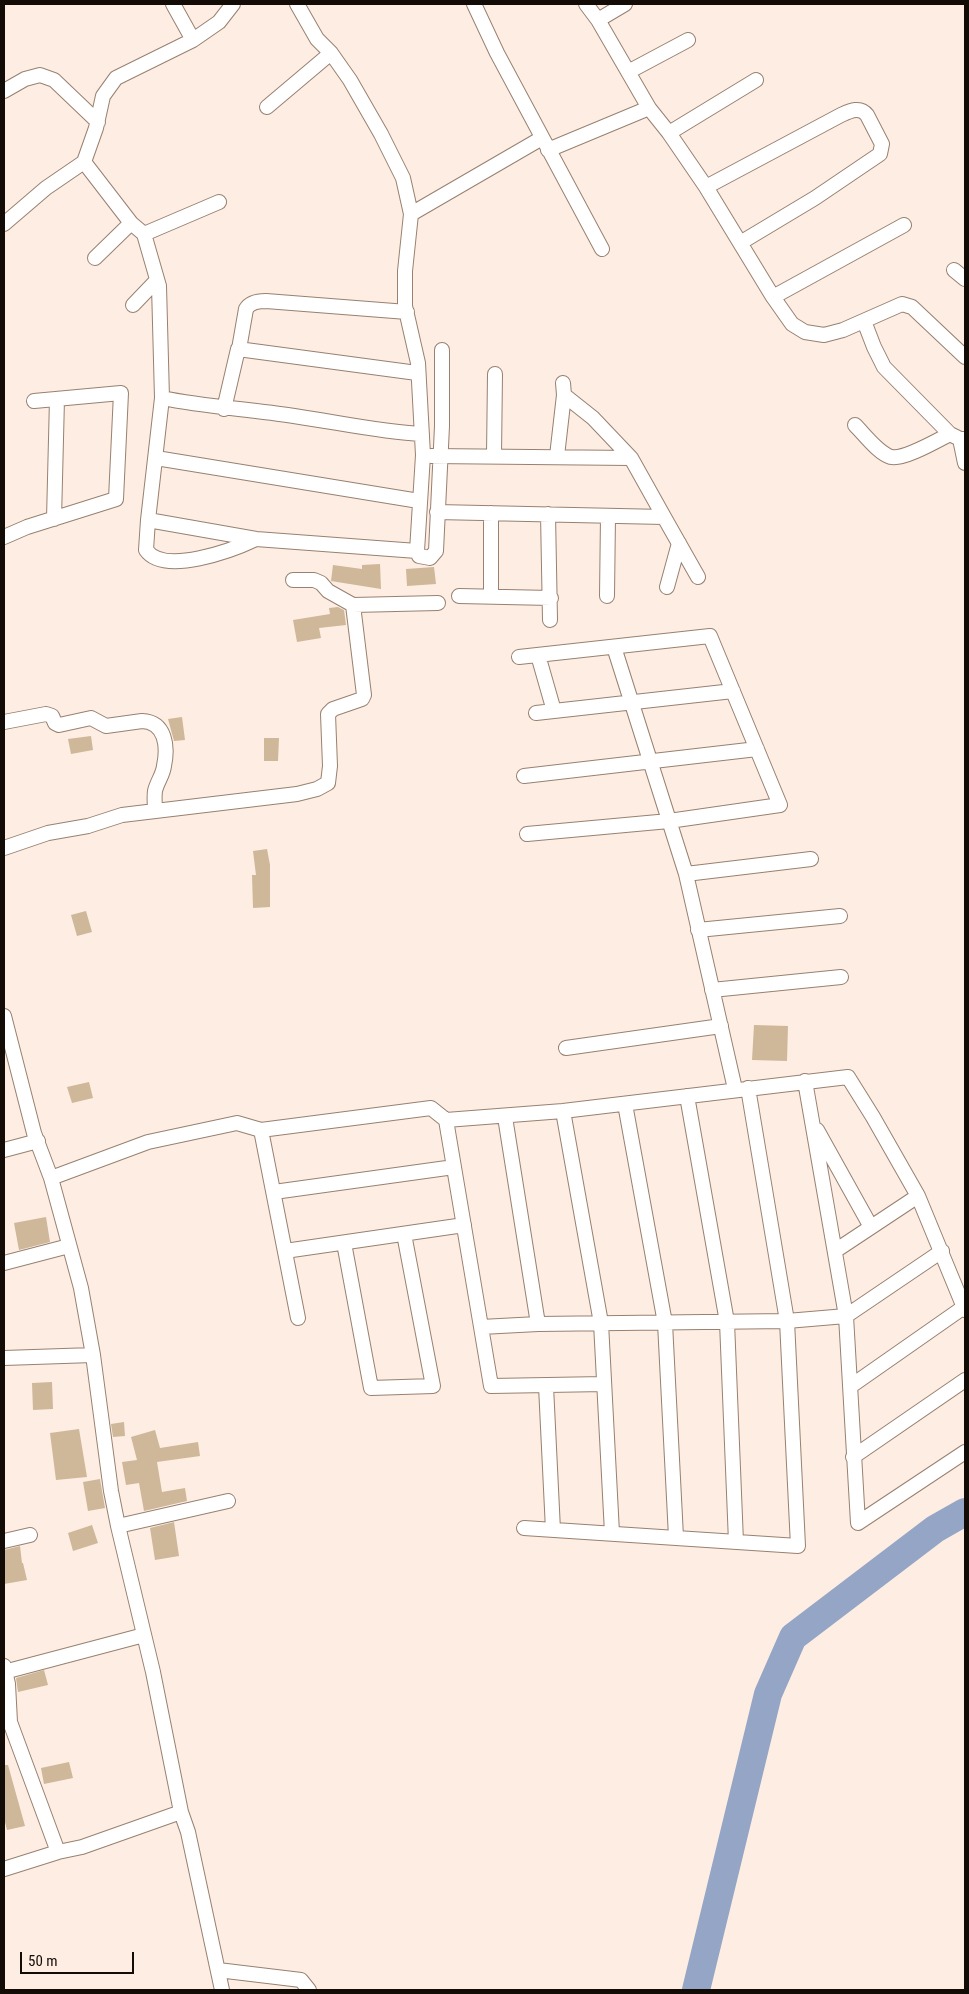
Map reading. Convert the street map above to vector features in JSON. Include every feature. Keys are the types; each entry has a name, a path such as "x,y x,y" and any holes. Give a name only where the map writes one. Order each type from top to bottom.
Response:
{"street":[{"path":"173,4 193,40"},
{"path":"4,224 46,188 84,162 98,122 104,96 116,78 193,40 219,22 233,4"},
{"path":"297,4 317,39 331,53 350,80 381,134 403,178 411,214 405,271 407,312 418,363 417,373 423,455 417,551 419,556 430,558 436,551 439,457 442,426 442,350"},
{"path":"474,4 497,53 602,249"},
{"path":"586,4 598,20 649,108 669,133 706,188 773,297 792,324 805,332 824,335 843,330 894,306 906,304 912,307 965,357"},
{"path":"598,20 625,4"},
{"path":"628,72 688,40"},
{"path":"267,108 331,53"},
{"path":"4,91 25,79 40,75 54,80 98,122"},
{"path":"669,133 756,80"},
{"path":"411,214 545,144 649,108"},
{"path":"706,188 841,115 856,109 864,111 867,115 882,144 880,154 815,198 740,243"},
{"path":"84,162 131,224 144,234 159,286 162,398 146,549 152,557 161,561 189,560 223,554 256,539"},
{"path":"144,234 220,202"},
{"path":"95,258 131,224"},
{"path":"773,297 904,225"},
{"path":"954,270 965,280"},
{"path":"133,306 158,280"},
{"path":"224,409 238,350 240,349 246,309 254,302 407,312"},
{"path":"864,321 884,367 959,437 965,459"},
{"path":"240,349 417,373"},
{"path":"494,374 494,455"},
{"path":"557,456 564,389 631,458 698,577"},
{"path":"4,537 27,526 116,499 121,392 34,401"},
{"path":"162,398 224,409 274,413 397,433 422,434"},
{"path":"54,519 56,399"},
{"path":"855,425 889,456 895,457 959,437"},
{"path":"423,455 439,457 494,455 631,458"},
{"path":"156,458 419,501"},
{"path":"437,512 664,517"},
{"path":"491,513 491,595"},
{"path":"548,514 550,620"},
{"path":"607,596 608,516"},
{"path":"148,520 256,539 417,551"},
{"path":"667,587 679,543"},
{"path":"293,580 314,580 321,583 328,591 353,605 438,604"},
{"path":"459,596 491,595 551,598"},
{"path":"4,848 48,833 88,826 122,815 297,794 317,789 328,783 330,766 328,714 333,709 362,699 364,696 353,605"},
{"path":"519,657 710,636 780,805 669,821 527,834"},
{"path":"524,1528 798,1546 787,1321 741,1089 721,1026 686,874 614,647"},
{"path":"538,655 554,711"},
{"path":"536,713 733,691"},
{"path":"4,722 46,714 52,716 55,723 59,725 91,718 106,726 142,721 158,727 162,731 165,746 164,766 154,794 155,811"},
{"path":"524,776 757,749"},
{"path":"686,874 811,859"},
{"path":"698,930 840,916"},
{"path":"712,990 841,978"},
{"path":"4,1016 38,1142 51,1178 68,1246 82,1288 111,1491 222,1990"},
{"path":"566,1048 721,1026"},
{"path":"446,1120 505,1117 563,1111 848,1077 918,1196 965,1308 851,1386"},
{"path":"805,1081 846,1316 858,1524 965,1452"},
{"path":"687,1096 727,1322 736,1542"},
{"path":"625,1104 665,1323 676,1537"},
{"path":"51,1178 148,1142 237,1123 261,1130 432,1108 446,1120 491,1386 604,1384"},
{"path":"563,1111 601,1323 612,1533"},
{"path":"505,1117 538,1324"},
{"path":"811,1120 871,1227"},
{"path":"261,1130 298,1318"},
{"path":"4,1150 38,1142"},
{"path":"274,1192 454,1167"},
{"path":"835,1251 918,1196"},
{"path":"285,1251 464,1225"},
{"path":"344,1243 371,1388 434,1386 404,1234"},
{"path":"4,1263 68,1246"},
{"path":"481,1327 538,1324 787,1321 846,1316 942,1251"},
{"path":"4,1358 93,1355"},
{"path":"853,1457 965,1380"},
{"path":"546,1386 553,1530"},
{"path":"118,1526 228,1500"},
{"path":"4,1541 30,1536"},
{"path":"58,1852 10,1722 8,1684 4,1670 144,1635"},
{"path":"4,1869 58,1852 82,1847 181,1812"},
{"path":"218,1970 301,1980 310,1990"}],"building":[{"path":"380,564 381,589 331,581 333,565 362,569 362,565"},
{"path":"434,567 436,584 407,586 406,569"},
{"path":"338,607 344,610 346,625 319,628 321,638 297,642 293,620 330,614 329,608"},
{"path":"182,717 185,740 174,741 168,719"},
{"path":"91,736 93,750 71,754 68,739"},
{"path":"264,738 279,738 278,761 264,761"},
{"path":"267,849 270,865 270,907 253,908 252,875 256,875 253,851"},
{"path":"86,911 92,932 77,936 71,915"},
{"path":"754,1025 788,1026 787,1061 752,1060"},
{"path":"89,1082 93,1098 72,1103 67,1087"},
{"path":"46,1217 50,1242 19,1250 14,1223"},
{"path":"52,1382 53,1409 33,1410 32,1383"},
{"path":"124,1422 125,1436 113,1437 111,1424"},
{"path":"79,1429 87,1477 56,1480 50,1433"},
{"path":"155,1430 160,1448 198,1442 200,1456 157,1462 162,1492 185,1488 187,1501 144,1511 139,1483 126,1485 122,1462 137,1460 131,1437"},
{"path":"100,1479 105,1508 88,1511 83,1482"},
{"path":"174,1522 179,1556 155,1560 150,1528"},
{"path":"92,1525 98,1543 73,1551 68,1533"},
{"path":"20,1546 27,1580 4,1584 4,1550"},
{"path":"44,1670 48,1685 18,1692 16,1678"},
{"path":"69,1762 73,1778 44,1784 41,1768"},
{"path":"4,1765 8,1765 25,1826 7,1830 4,1818"}],"waterway":[{"path":"696,1990 768,1694 793,1637 935,1529 965,1512"}]}
